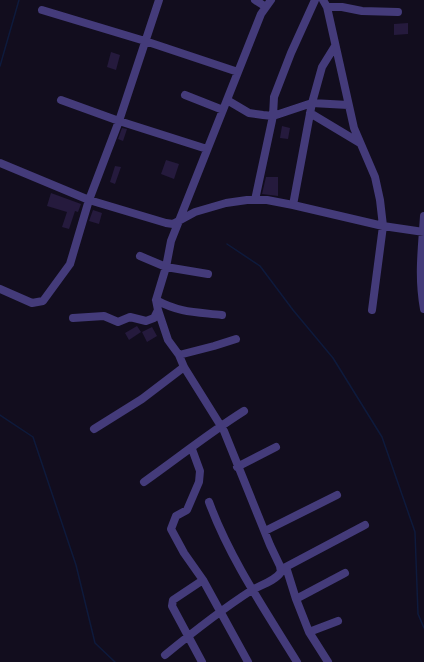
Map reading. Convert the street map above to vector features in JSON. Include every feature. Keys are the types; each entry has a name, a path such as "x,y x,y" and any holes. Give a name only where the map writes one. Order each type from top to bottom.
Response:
{"street":[{"path":"255,0 266,7"},
{"path":"271,0 261,14 171,241 166,267 156,300 168,340 179,355 184,366 221,425 237,467 283,568 309,632 328,662"},
{"path":"255,200 273,116 274,97 291,53 316,0"},
{"path":"0,288 32,303 42,301 70,264 89,200 119,121 157,1"},
{"path":"372,310 383,226 380,200 375,177 354,128 325,3 342,4 362,11 398,12"},
{"path":"42,10 145,41 238,72"},
{"path":"293,205 312,103 322,67 335,46"},
{"path":"185,95 223,110"},
{"path":"61,100 119,121 207,149"},
{"path":"227,100 249,113 273,116 312,103 348,105"},
{"path":"310,113 360,143"},
{"path":"0,163 89,200 166,223 173,224 195,212 226,203 247,200 267,200 383,226 424,232"},
{"path":"424,216 420,270 421,295 424,309"},
{"path":"140,256 166,267 208,274"},
{"path":"156,300 169,307 184,311 222,315"},
{"path":"73,318 104,316 118,322 130,317 146,321 154,318 158,310"},
{"path":"179,355 236,339"},
{"path":"94,429 142,399 184,366"},
{"path":"144,482 192,449 221,425 244,411"},
{"path":"237,467 276,447"},
{"path":"192,449 200,471 199,482 187,510 176,516 171,529 184,553 204,580 248,662"},
{"path":"265,531 338,495"},
{"path":"209,502 219,528 253,590 297,662"},
{"path":"165,655 220,612 279,575 283,568 365,525"},
{"path":"296,598 345,573"},
{"path":"202,662 172,606 172,602 204,580"},
{"path":"309,632 338,621"}],"building":[{"path":"408,23 408,34 394,35 394,24"},
{"path":"111,52 120,55 116,70 107,67"},
{"path":"282,126 290,128 288,139 280,138"},
{"path":"122,128 127,129 123,141 118,139"},
{"path":"166,160 179,164 174,179 161,174"},
{"path":"115,166 121,167 115,184 110,182"},
{"path":"266,177 278,177 278,196 262,194"},
{"path":"51,193 81,204 78,212 75,211 69,229 62,227 67,212 47,206"},
{"path":"93,210 102,213 99,224 89,221"},
{"path":"137,326 141,332 129,340 125,333"},
{"path":"152,327 157,336 147,342 142,332"}],"waterway":[{"path":"0,66 19,0"},
{"path":"227,244 260,266 293,310 333,358 382,437 415,532 418,614 424,628"},
{"path":"0,415 33,437 76,565 95,643 115,662"}]}
